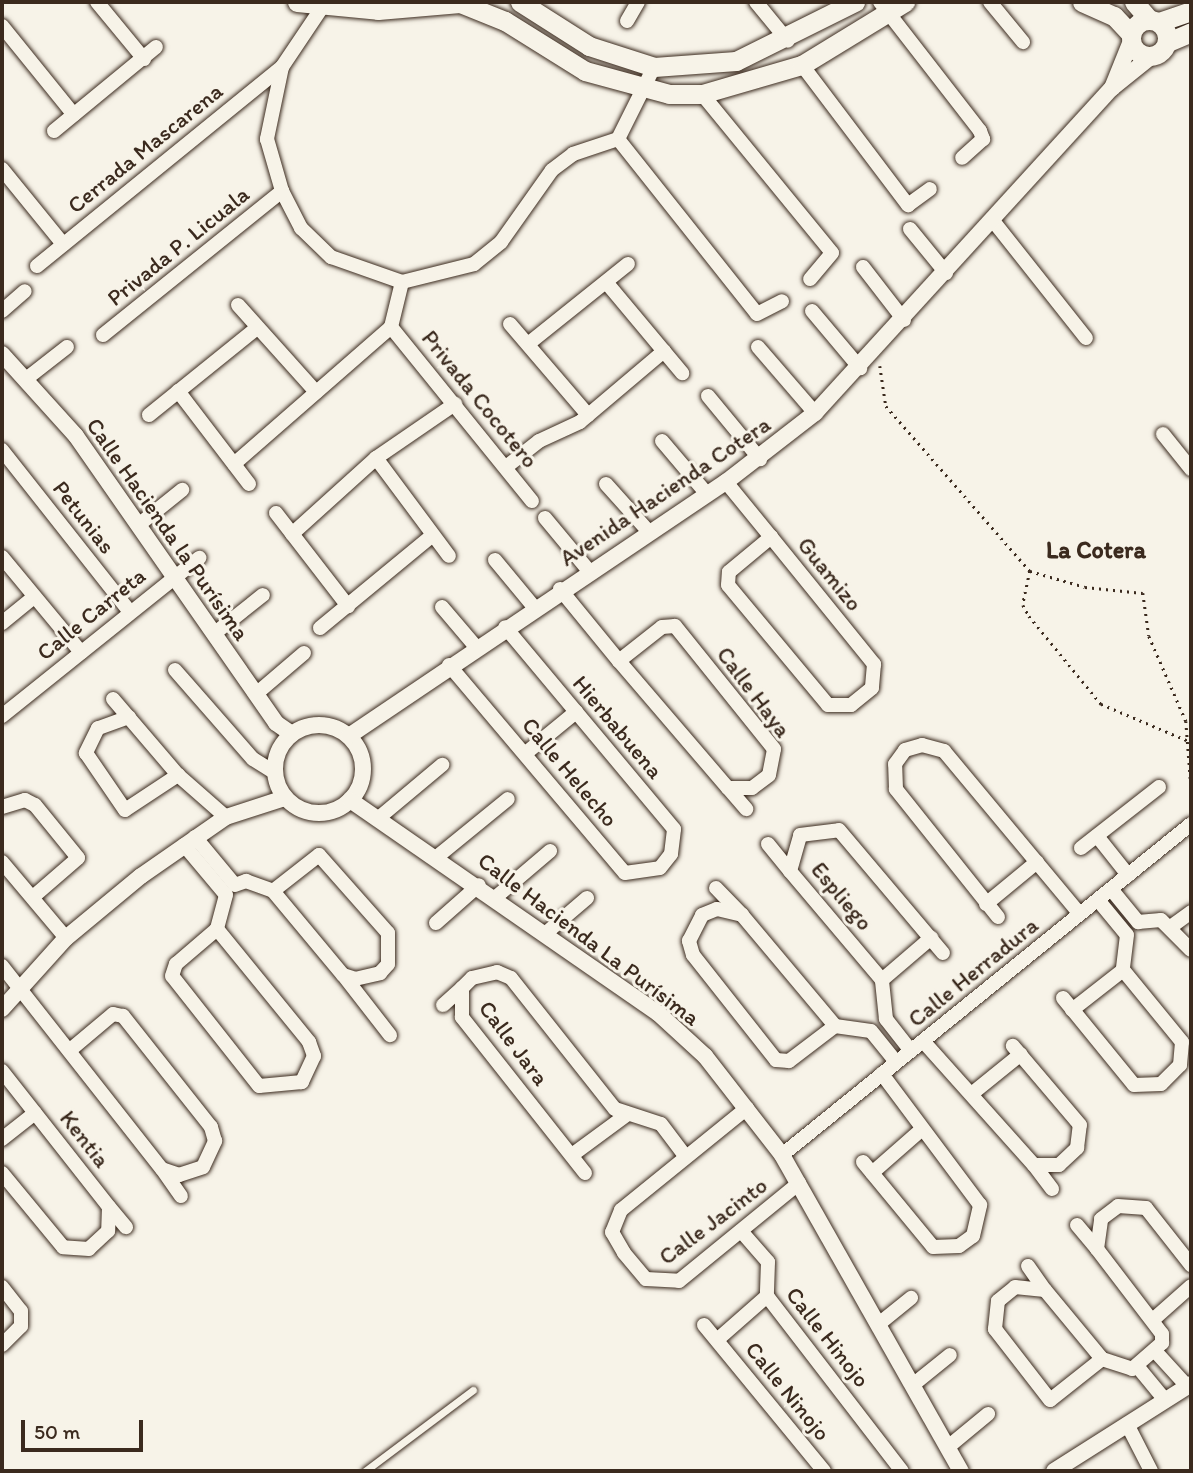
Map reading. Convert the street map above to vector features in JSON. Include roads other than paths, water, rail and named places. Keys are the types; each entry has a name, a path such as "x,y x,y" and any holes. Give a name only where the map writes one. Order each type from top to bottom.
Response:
{"main road":[{"path":"297,2 378,10 460,3 505,21 585,71 644,89 702,94 802,65 883,7 905,2"},
{"path":"520,2 589,46 654,67 736,61 788,41 855,2"},
{"path":"1082,2 1114,16 1131,38 1138,53 1152,56 1168,42 1191,32"},
{"path":"1134,2 1154,21 1168,42"},
{"path":"1131,38 1154,21 1191,11"}],"street":[{"path":"97,2 144,59"},
{"path":"627,21 638,2"},
{"path":"756,2 788,41"},
{"path":"989,2 1023,43"},
{"path":"324,6 282,67 267,139 282,191 302,228 331,257 402,282 474,264 501,242 552,170 573,154 618,139 654,67"},
{"path":"883,7 983,139 962,159"},
{"path":"2,26 74,115"},
{"path":"1112,88 1131,38"},
{"path":"54,131 156,47"},
{"path":"1112,88 1152,56"},
{"path":"802,65 908,205 930,188"},
{"name":"Cerrada Mascarena","path":"37,266 282,67"},
{"name":"Avenida Hacienda Cotera","path":"349,736 560,589 726,482 815,413 994,222 1112,88"},
{"path":"702,94 833,257 810,279"},
{"path":"618,139 761,317 782,301"},
{"path":"2,169 63,244"},
{"name":"Privada P. Licuala","path":"103,335 282,191"},
{"path":"994,222 1086,338"},
{"path":"910,229 946,273"},
{"path":"528,344 628,264"},
{"path":"863,267 904,320"},
{"path":"234,464 391,327 402,282"},
{"path":"606,282 682,373"},
{"path":"2,311 25,291"},
{"path":"238,305 316,392"},
{"path":"812,312 860,368"},
{"path":"510,324 588,415"},
{"name":"Privada Cocotero","path":"391,327 532,501"},
{"path":"149,415 257,328"},
{"path":"26,379 67,346"},
{"path":"758,348 815,413"},
{"path":"506,467 588,415 664,351"},
{"name":"Calle Hacienda la Purísima","path":"2,354 26,379 141,523 256,694 292,734"},
{"path":"178,391 249,484"},
{"path":"708,396 760,458"},
{"path":"292,534 376,458 455,404"},
{"path":"1163,434 1191,469"},
{"path":"662,441 707,494"},
{"name":"Petunias","path":"2,450 130,612"},
{"path":"376,458 449,556"},
{"name":"Guamizo","path":"726,482 771,537 874,664 872,688 862,699 828,705 725,578 771,537"},
{"path":"606,484 650,533"},
{"path":"141,523 182,490"},
{"path":"276,513 348,606"},
{"path":"545,518 589,571"},
{"path":"320,628 433,535"},
{"path":"2,557 81,652"},
{"name":"Calle Carreta","path":"2,716 200,558"},
{"path":"495,560 534,607"},
{"path":"560,589 746,809"},
{"path":"215,633 263,595"},
{"path":"2,623 34,597"},
{"path":"442,607 476,647"},
{"name":"Calle Haya","path":"619,661 668,623 675,626 774,749 773,766 761,783 729,788"},
{"name":"Hierbabuena","path":"505,627 674,829 667,862"},
{"path":"256,694 304,653"},
{"name":"Calle Helecho","path":"449,665 625,873 652,873 667,862"},
{"path":"175,670 253,759 274,772 285,798 317,813 351,800 363,768 349,736 321,725 292,734 274,772"},
{"path":"113,699 178,775 226,817"},
{"path":"526,753 576,712"},
{"path":"129,717 98,728 88,741 89,765 125,810 134,810 178,775"},
{"path":"998,917 896,789 895,764 905,750 922,745 944,751 1080,914"},
{"path":"381,816 442,765"},
{"path":"1081,848 1159,787"},
{"path":"2,1009 66,937 190,841 226,817 285,798"},
{"path":"438,856 508,799"},
{"path":"2,807 25,800 35,805 78,858 33,897"},
{"name":"Calle Hacienda La Purísima","path":"351,800 381,816 658,1013 705,1056 782,1155 880,1323 961,1471"},
{"name":"Calle Herradura","path":"782,1155 1191,824"},
{"name":"Espliego","path":"882,980 790,871 800,835 839,830 931,938"},
{"path":"1097,836 1128,876"},
{"path":"190,841 235,886 246,881 273,891 390,1035"},
{"path":"190,841 226,895 217,929 176,964 172,976 259,1086 302,1082 314,1056 309,1042 217,929"},
{"path":"768,844 790,871"},
{"path":"496,897 550,850"},
{"path":"273,891 319,855 388,933 391,948 380,973 355,979 343,975"},
{"path":"2,862 66,937"},
{"path":"986,904 1037,862"},
{"path":"436,923 479,885"},
{"path":"716,888 835,1026 871,1031 896,1062"},
{"path":"1111,889 1138,922 1161,920 1172,926 1191,950"},
{"path":"546,933 587,898"},
{"path":"1072,1010 1123,970 1127,935 1098,900"},
{"path":"742,915 717,909 702,915 690,941 700,966 776,1060 789,1061 835,1026"},
{"path":"1172,926 1191,912"},
{"path":"911,1051 886,1019 882,980 931,938 943,953"},
{"path":"2,966 181,1196"},
{"path":"1063,998 1134,1084 1161,1084 1176,1073 1187,1047 1123,970"},
{"name":"Calle Jara","path":"585,1173 462,1017 462,988 484,972 510,978 625,1116"},
{"path":"443,1005 462,988"},
{"path":"69,1051 119,1013 211,1127 215,1141 203,1167 178,1175 162,1169"},
{"path":"923,1041 974,1092 1052,1189"},
{"path":"974,1092 1017,1050 1080,1125 1073,1155 1059,1165 1034,1166"},
{"name":"Kentia","path":"2,1071 126,1227"},
{"path":"882,1074 920,1132 992,1219"},
{"name":"Calle Jacinto","path":"747,1108 613,1220 624,1253 646,1279 668,1284 741,1231 799,1183"},
{"path":"2,1139 35,1113"},
{"path":"572,1155 625,1116 661,1124 686,1157"},
{"path":"920,1132 867,1168 933,1247 959,1246 973,1236 980,1205"},
{"path":"2,1173 62,1247 78,1251 102,1241 110,1207"},
{"path":"1097,1249 1101,1219 1131,1204 1146,1208 1191,1265"},
{"path":"1028,1266 1102,1359 1119,1368 1147,1358 1162,1334 1155,1318 1077,1225"},
{"name":"Calle Hinojo","path":"741,1231 768,1262 767,1296 903,1469"},
{"path":"1045,1290 1028,1286 1008,1291 993,1320 1046,1396 1055,1398 1102,1359"},
{"path":"1155,1318 1191,1286"},
{"path":"2,1287 21,1311 21,1326 2,1345"},
{"path":"717,1340 767,1296"},
{"path":"880,1323 911,1298"},
{"name":"Calle Ninojo","path":"704,1325 824,1471"},
{"path":"914,1384 950,1355"},
{"path":"1054,1471 1076,1464 1127,1424 1189,1385 1147,1358"},
{"path":"1147,1358 1165,1400"},
{"path":"948,1447 988,1414"},
{"path":"1127,1424 1151,1471"}],"lane":[{"path":"365,1471 473,1390"}],"district":[{"name":"La Cotera","path":"1096,550"}]}
